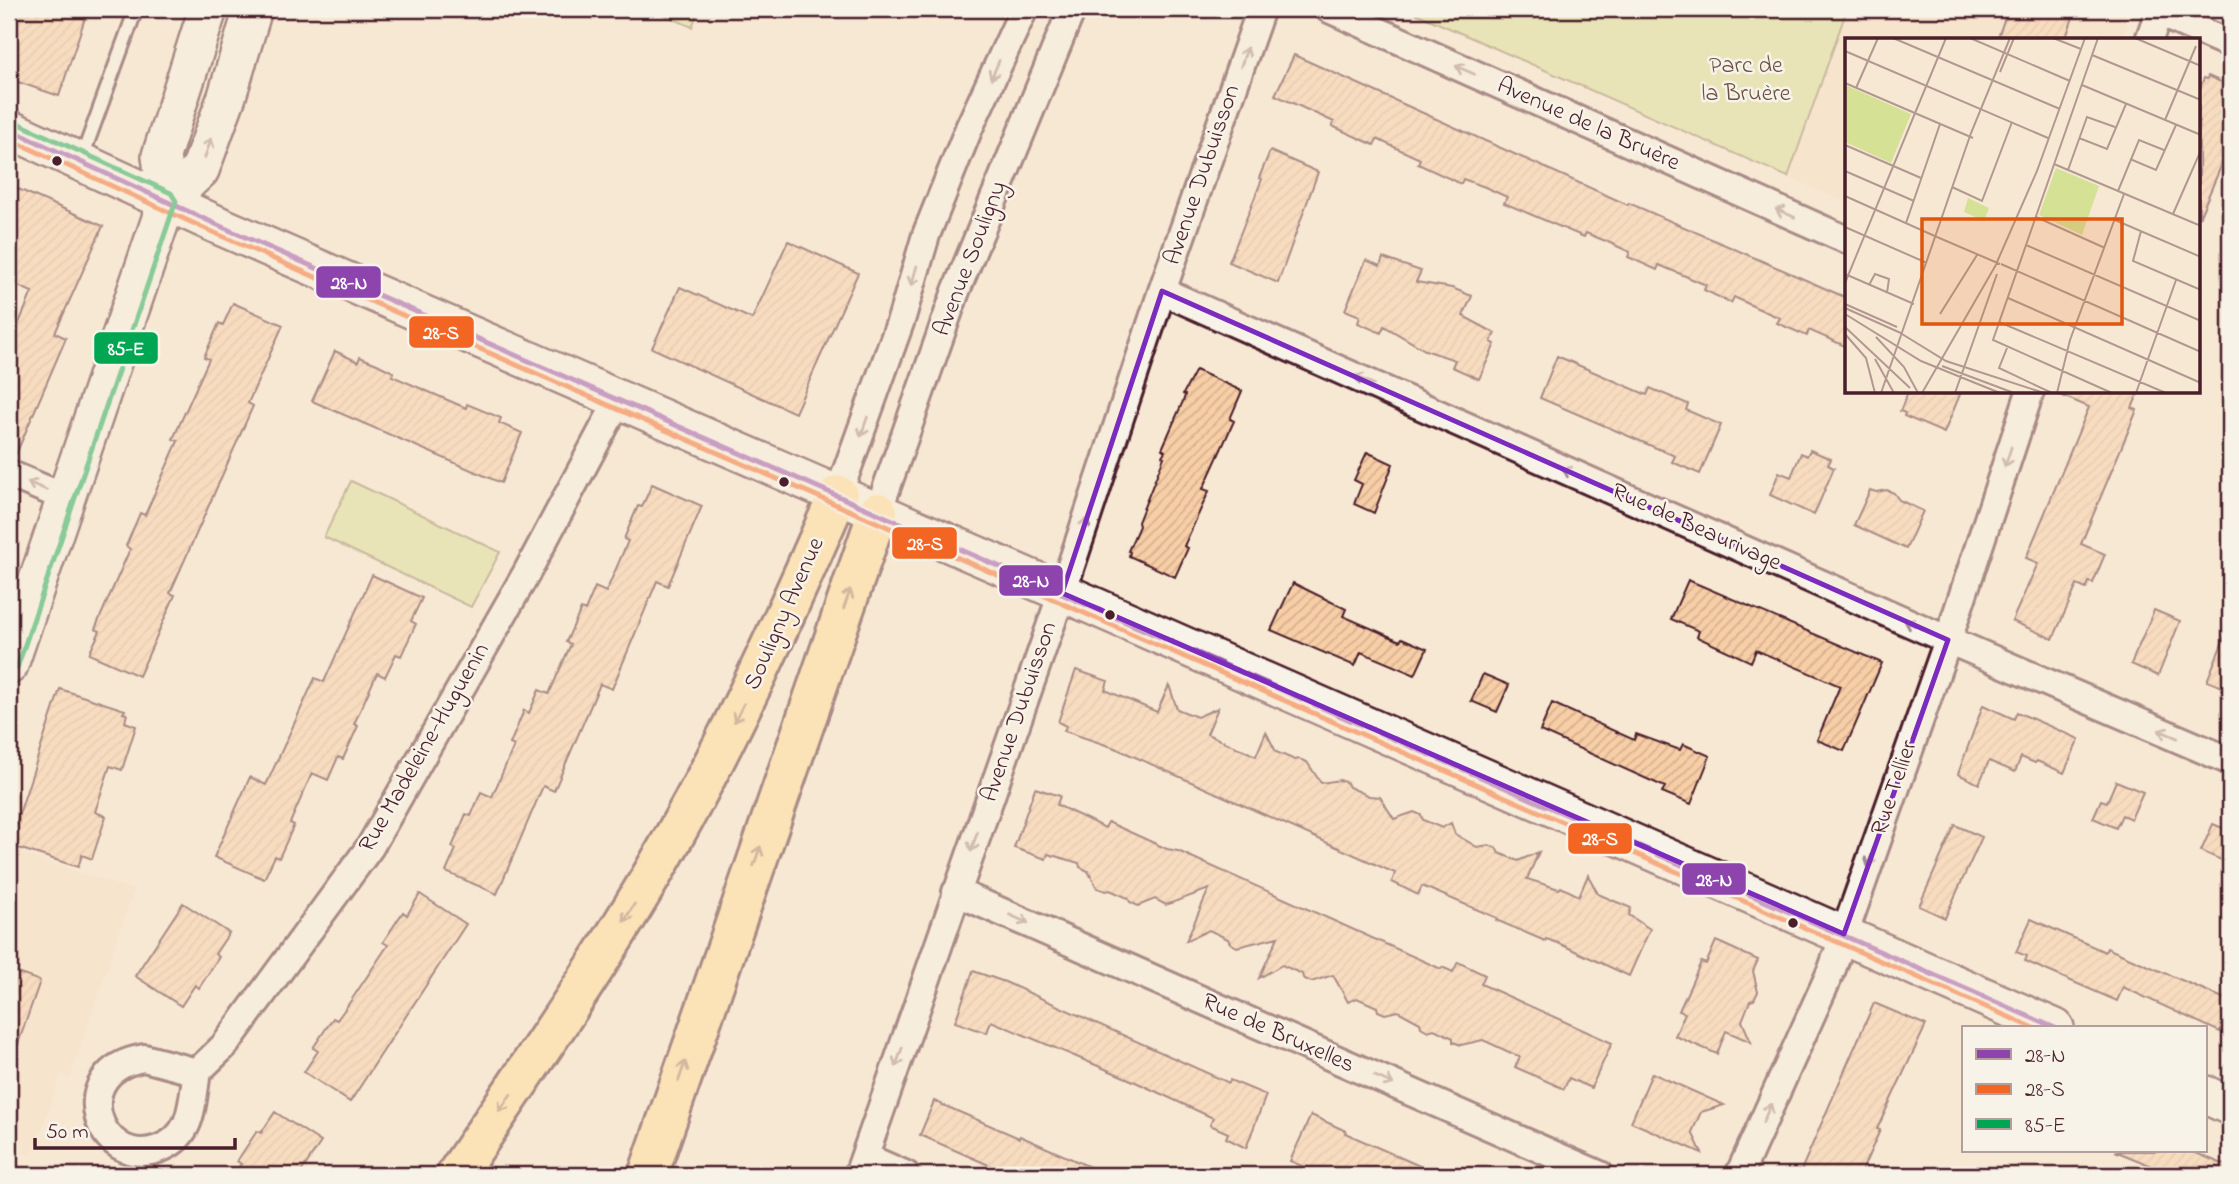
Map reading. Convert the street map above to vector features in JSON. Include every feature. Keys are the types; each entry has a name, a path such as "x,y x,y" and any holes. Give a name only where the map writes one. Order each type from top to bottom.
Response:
{"highway":[{"name":"Souligny Avenue","path":"456,1175 575,999 684,819 795,597 838,495"},
{"name":"Souligny Avenue","path":"648,1175 878,512"}],"main road":[{"path":"9,665 167,201 161,156 208,9"},
{"path":"167,201 200,170 227,96 253,9"},
{"path":"9,128 220,226 2051,1026"},
{"path":"2208,1096 2230,1106"}],"street":[{"name":"Souligny Avenue","path":"838,495 898,329 930,226 969,128 1024,9"},
{"name":"Avenue Souligny","path":"878,512 956,291 1072,9"},
{"name":"Avenue Dubuisson","path":"861,1166 1062,593 1162,291 1261,9"},
{"name":"Avenue de la Bruère","path":"1329,9 1845,239"},
{"path":"2150,38 2160,11 2230,44"},
{"name":"Rue de Beaurivage","path":"1162,291 1948,640 2230,761"},
{"name":"Rue Tellier","path":"1739,1175 1832,969 1948,640 2029,394"},
{"name":"Rue Madeleine-Huguenin","path":"197,1072 225,1045 370,848 526,574 618,401"},
{"path":"9,474 66,498"},
{"name":"Rue de Bruxelles","path":"956,892 1600,1175"},
{"path":"861,1166 906,1175"}],"lane":[{"path":"81,160 136,9"}],"highlighted area":[{"path":"1162,291 1948,640 1844,934 1062,593"}],"shaded area":[{"path":"1847,9 2132,9 2122,38 1845,38 1845,202 1788,177"},
{"path":"9,849 134,890 70,1078 61,1075 32,1156 12,1150 9,1156"}],"green space":[{"path":"651,9 699,9 692,27"},
{"name":"Parc de la Bruère","path":"1406,9 1847,9 1788,177"},
{"path":"351,481 500,552 471,607 324,537"}],"building":[{"path":"9,9 88,9 59,96 9,79"},
{"path":"2008,9 2076,9 2066,38 1998,38"},
{"path":"1294,55 1628,205 1629,203 1845,297 1845,346 1809,330 1807,336 1777,323 1780,318 1734,297 1731,303 1704,290 1706,285 1659,265 1657,270 1628,257 1630,252 1608,242 1586,233 1584,237 1504,203 1507,197 1463,179 1461,184 1418,164 1420,159 1377,139 1374,145 1332,126 1334,122 1275,95"},
{"path":"2208,76 2230,86 2230,145 2200,216 2200,88 2204,78 2207,79"},
{"path":"1270,151 1318,172 1278,283 1229,262 1262,179 1259,178"},
{"path":"9,185 103,226 55,333 66,338 14,459 9,459 9,347 32,292 9,282"},
{"path":"788,241 858,273 795,413 652,348 680,287 752,319"},
{"path":"1383,258 1421,271 1416,282 1452,288 1472,296 1463,316 1495,333 1491,342 1495,344 1479,379 1452,367 1455,360 1425,350 1384,326 1381,333 1358,323 1360,316 1345,310 1366,260 1380,266"},
{"path":"233,303 283,325 248,403 253,406 170,593 175,595 139,676 89,654 100,631 95,629 130,549 126,546 140,513 145,515 178,441 173,439 209,359 204,357 219,323 223,325"},
{"path":"335,351 358,362 360,357 377,364 393,372 392,376 466,408 467,404 501,418 499,423 522,433 501,483 312,401"},
{"path":"1557,356 1647,395 1650,388 1688,404 1686,410 1721,425 1700,474 1672,462 1675,456 1540,398"},
{"path":"1196,370 1242,391 1230,419 1234,421 1203,489 1209,491 1184,546 1188,548 1175,577 1129,556 1128,551 1164,457 1162,456 1165,451 1162,449 1184,399 1183,394"},
{"path":"1907,394 1960,394 1944,433 1904,416 1905,413 1900,411"},
{"path":"2058,394 2138,394 2132,408 2137,410 2081,544 2105,554 2093,583 2089,582 2086,589 2077,585 2053,639 2012,621 2038,563 2026,558 2089,407"},
{"path":"1810,450 1831,459 1828,465 1834,468 1814,515 1770,495 1779,472 1791,477 1801,453 1807,456"},
{"path":"1367,452 1393,464 1374,513 1354,504 1362,484 1354,480"},
{"path":"652,484 702,506 668,586 657,581 612,689 600,684 554,791 543,786 497,894 446,872 456,849 452,847 466,814 471,816 481,792 492,797 514,746 510,744 524,710 529,713 539,690 549,694 571,644 566,642 581,609 585,611 595,587 606,592 628,541 624,539 631,522 638,506 642,507"},
{"path":"1870,490 1887,490 1894,493 1899,500 1923,511 1906,549 1854,525"},
{"path":"372,575 422,598 411,621 416,624 401,656 396,654 385,677 377,673 354,724 358,726 343,759 338,757 328,780 312,773 290,823 294,825 279,858 275,856 264,879 214,857 250,777 266,785 315,678 324,682"},
{"path":"1688,580 1882,663 1844,751 1817,740 1840,686 1756,650 1751,662 1697,637 1699,631 1671,619"},
{"path":"1293,583 1346,609 1343,616 1400,641 1402,638 1427,649 1415,675 1361,652 1355,666 1271,630"},
{"path":"2154,610 2180,621 2158,676 2131,664"},
{"path":"2230,627 2230,690 2207,681"},
{"path":"1076,670 1108,681 1105,690 1157,712 1169,685 1177,709 1197,717 1218,708 1207,734 1256,756 1266,732 1276,752 1307,762 1321,783 1340,780 1369,796 1380,797 1394,819 1414,812 1421,815 1423,820 1442,828 1451,823 1455,834 1477,847 1489,845 1499,853 1518,861 1539,852 1527,879 1559,889 1561,887 1579,896 1588,875 1598,894 1631,908 1629,915 1650,929 1629,976 1422,886 1418,895 1392,882 1395,873 1115,748 1064,731 1066,726 1058,722"},
{"path":"1483,674 1509,685 1497,712 1471,701"},
{"path":"60,689 125,710 125,722 136,726 122,770 110,766 95,812 106,816 92,859 82,855 78,867 9,845"},
{"path":"1552,703 1634,740 1636,734 1680,750 1683,744 1710,756 1691,804 1662,792 1665,787 1540,731"},
{"path":"1983,705 2014,719 2017,712 2079,739 2064,773 2021,757 2015,772 1989,761 1979,784 1958,774"},
{"path":"2116,781 2143,792 2131,819 2122,815 2116,828 2093,818 2101,800 2107,802"},
{"path":"1035,788 1060,796 1057,805 1105,828 1108,822 1167,849 1178,851 1441,969 1442,967 1453,972 1458,962 1485,975 1481,984 1612,1043 1591,1088 1569,1078 1564,1089 1515,1067 1520,1057 1483,1040 1461,1045 1434,1029 1428,1031 1421,1027 1420,1023 1398,1011 1385,1014 1378,1011 1377,1007 1357,998 1348,1002 1333,975 1311,982 1303,978 1302,974 1282,965 1259,978 1278,937 1237,947 1228,939 1209,930 1186,941 1209,889 1166,905 1155,899 1138,906 1110,890 1097,888 1088,871 1080,867 1079,863 1048,854 1046,859 1014,848"},
{"path":"2213,824 2230,831 2230,864 2201,851"},
{"path":"1955,825 1982,837 1945,918 1919,906"},
{"path":"420,894 466,924 350,1102 304,1072 318,1051 313,1048 333,1018 337,1020 352,999 388,945 383,942 403,912 407,915"},
{"path":"183,903 229,933 215,954 219,957 199,988 195,985 181,1006 135,976"},
{"path":"2031,919 2105,952 2107,948 2230,1001 2230,1008 2220,1032 2123,987 2117,1001 2025,961 2027,956 2016,952"},
{"path":"1716,941 1758,960 1753,971 1758,992 1754,1000 1750,1001 1742,1021 1751,1042 1726,1031 1717,1054 1675,1036 1685,1013 1679,1011 1701,962 1706,964"},
{"path":"9,970 40,981 12,1061 9,1060"},
{"path":"973,971 1005,982 1229,1083 1230,1080 1266,1095 1246,1148 1226,1138 1228,1133 1210,1125 1213,1118 1129,1079 991,1021 987,1033 955,1022"},
{"path":"1874,1003 1926,1025 1877,1129 1880,1130 1860,1175 1799,1175"},
{"path":"1652,1073 1724,1105 1701,1112 1692,1132 1702,1153 1631,1122"},
{"path":"934,1101 1108,1175 1016,1175 991,1166 920,1135"},
{"path":"275,1112 321,1142 299,1175 233,1175 241,1164 237,1161 257,1131 261,1133"},
{"path":"1311,1115 1440,1175 1323,1175 1290,1161"},
{"path":"2117,1152 2193,1152 2230,1167 2230,1175 2174,1175"}],"transit line":[{"name":"85-E","path":"13,121 171,193 176,201 17,668"},
{"name":"28-N","path":"9,129 220,226 2050,1026"},
{"name":"28-S","path":"9,139 217,234 2029,1026"}]}
